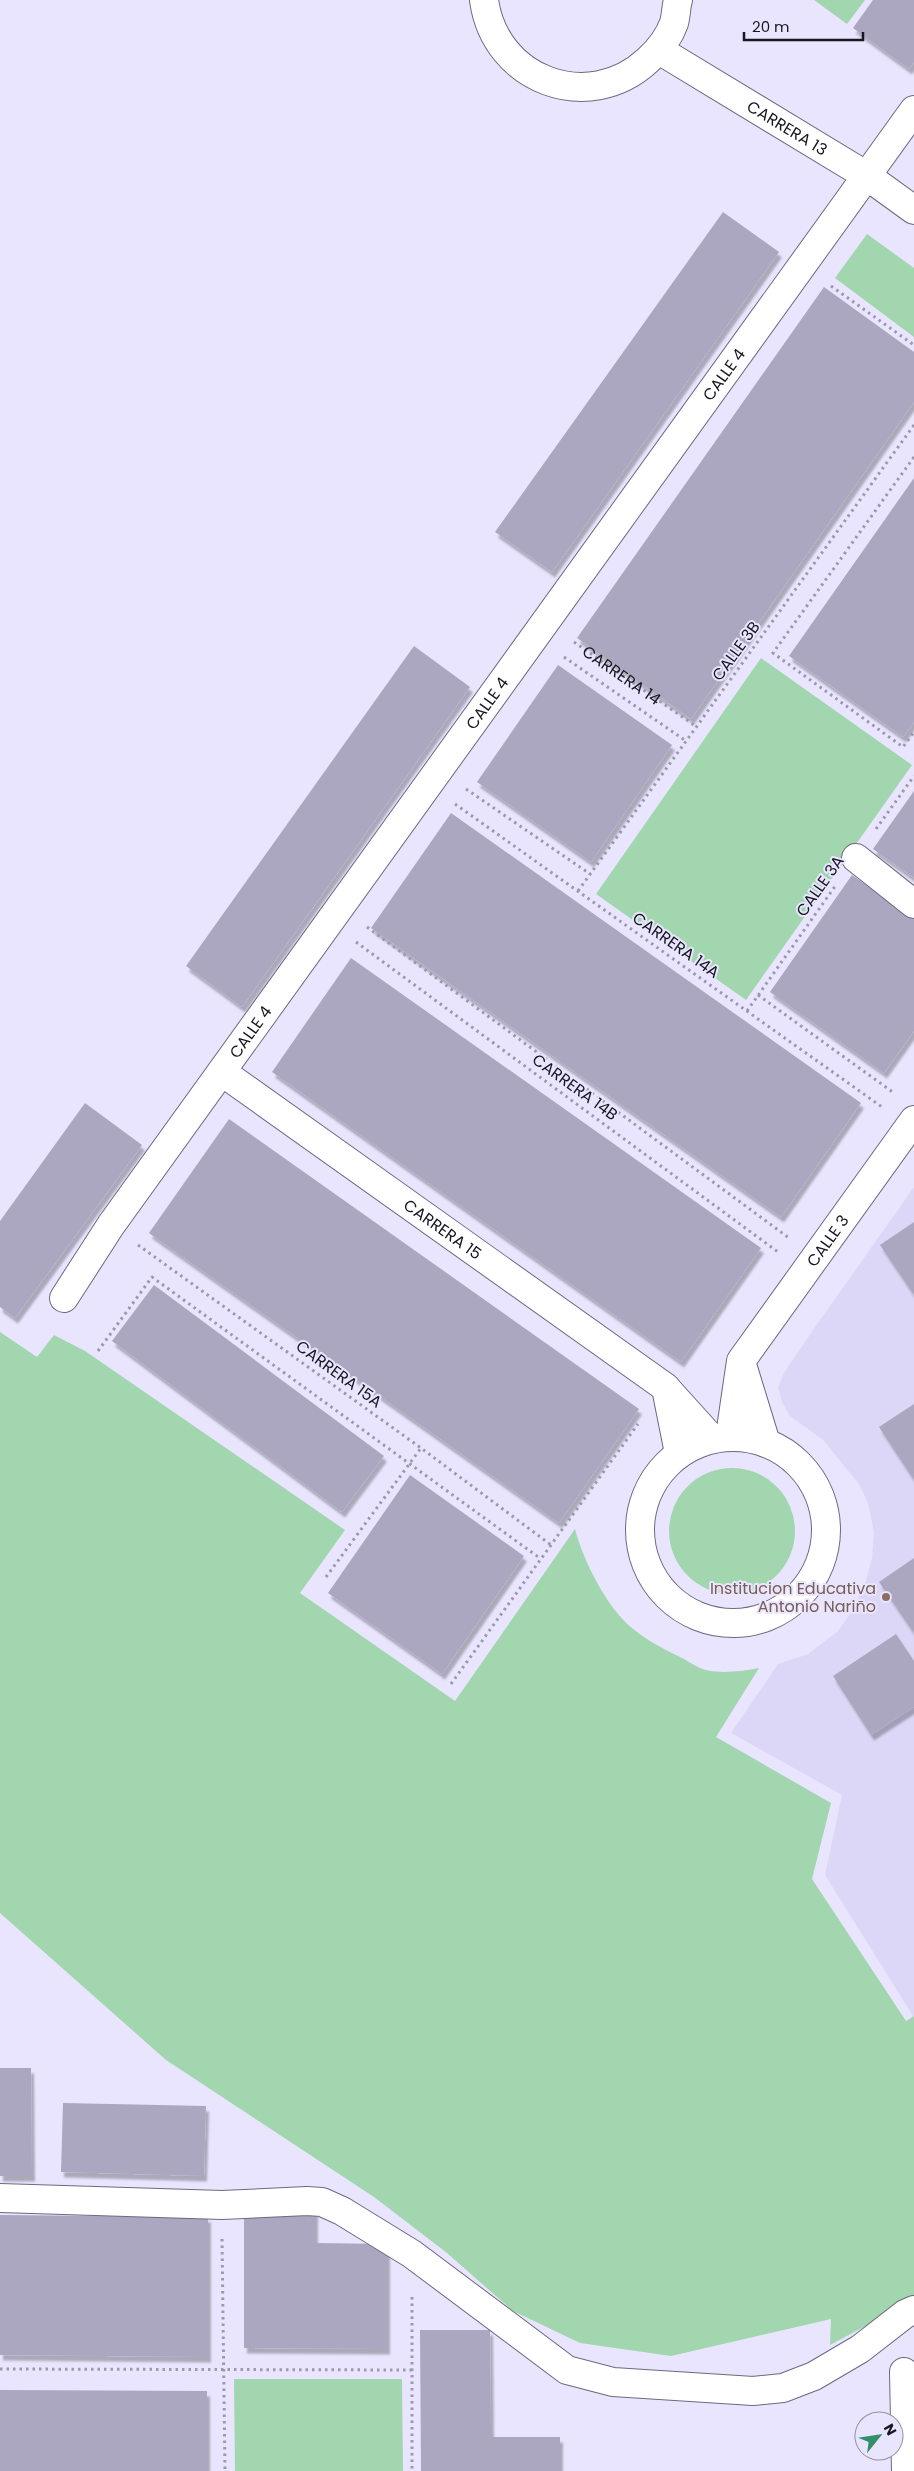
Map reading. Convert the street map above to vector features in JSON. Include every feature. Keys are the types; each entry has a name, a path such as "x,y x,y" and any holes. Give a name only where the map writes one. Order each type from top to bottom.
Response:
{"street":[{"path":"484,0 494,33 513,60 540,79 571,88 604,85 634,72 659,50 674,23 678,0"},
{"name":"CARRERA 13","path":"659,50 866,176 914,210"},
{"name":"CALLE 4","path":"64,1298 111,1225 914,110"},
{"path":"856,858 914,904"},
{"name":"CARRERA 15","path":"222,1072 665,1387 721,1438"},
{"name":"CALLE 3","path":"721,1438 740,1361 912,1123"},
{"path":"740,1361 766,1443"},
{"path":"665,1387 679,1453"},
{"path":"721,1438 749,1438 766,1443 797,1463 818,1492 826,1528 825,1546 820,1564 812,1580 794,1601 771,1616 736,1624 700,1618 683,1609 657,1584 642,1551 640,1532 645,1496 654,1480 679,1453 721,1438"},
{"path":"0,2198 222,2205 322,2202 342,2211 412,2254 567,2370 613,2382 753,2391 783,2388 814,2376 860,2348 905,2314 914,2310"},
{"path":"904,2372 906,2471"}],"path":[{"path":"802,265 914,345"},
{"name":"CALLE 3B","path":"578,891 914,425"},
{"name":"CALLE 3B","path":"914,457 774,653 903,747 914,732"},
{"name":"CARRERA 14","path":"540,629 696,727"},
{"name":"CARRERA 14","path":"540,629 686,741"},
{"name":"CALLE 3A","path":"747,1011 914,776"},
{"path":"434,777 590,874"},
{"name":"CARRERA 14A","path":"434,777 578,891 747,1011 912,1123"},
{"name":"CARRERA 14B","path":"335,915 810,1264"},
{"name":"CARRERA 14B","path":"335,915 810,1264"},
{"path":"758,995 898,1097"},
{"name":"CARRERA 15A","path":"111,1225 551,1545"},
{"name":"CARRERA 15A","path":"98,1352 152,1277 541,1559"},
{"path":"451,1684 665,1387"},
{"path":"326,1577 420,1448"},
{"path":"222,2205 225,2471"},
{"path":"412,2254 412,2471"},
{"path":"0,2369 412,2370"}],"shaded area":[{"name":"Institucion Educativa Antonio Nariño","path":"914,1187 913,2016 825,1875 842,1795 731,1733 778,1664 808,1654 838,1631 852,1611 865,1584 872,1558 874,1532 868,1503 859,1484 823,1440 790,1416 782,1402 778,1387 785,1371"}],"green space":[{"path":"814,0 865,0 847,24"},
{"path":"867,234 914,268 914,337 835,278"},
{"path":"761,658 912,765 746,1000 596,894"},
{"path":"0,1332 37,1357 54,1335 85,1351 345,1530 300,1593 455,1701 575,1529 597,1583 614,1608 637,1632 660,1647 706,1670 726,1672 759,1668 716,1737 831,1803 812,1879 906,2021 914,2016 914,2300 830,2345 831,2319 671,2356 580,2343 513,2311 447,2253 374,2197 166,2060 0,1913"},
{"path":"732,1468 756,1472 777,1486 791,1507 795,1531 791,1555 777,1576 756,1590 732,1594 708,1590 687,1576 673,1555 669,1531 673,1507 687,1486 708,1472"},
{"path":"234,2379 402,2379 403,2471 235,2471"}],"building":[{"path":"873,0 914,0 914,62 909,69 853,28"},
{"path":"723,212 779,252 552,572 495,532"},
{"path":"824,287 914,352 914,402 691,719 577,638"},
{"path":"914,478 914,722 903,737 789,656"},
{"path":"414,646 470,687 242,1007 186,966"},
{"path":"558,665 672,745 591,862 477,782"},
{"path":"914,791 914,878 873,849"},
{"path":"451,813 861,1103 781,1217 371,928"},
{"path":"852,875 914,919 914,1031 884,1073 770,992"},
{"path":"351,958 761,1248 681,1362 272,1072"},
{"path":"85,1103 142,1145 15,1318 0,1307 0,1221"},
{"path":"229,1119 639,1409 559,1523 149,1233"},
{"path":"914,1222 914,1295 880,1245"},
{"path":"154,1285 384,1456 342,1512 112,1341"},
{"path":"914,1404 914,1480 879,1427"},
{"path":"410,1475 524,1556 442,1674 328,1593"},
{"path":"914,1558 914,1633 879,1582"},
{"path":"896,1634 914,1661 914,1707 871,1735 833,1676"},
{"path":"0,2068 31,2068 32,2176 0,2176"},
{"path":"63,2103 206,2106 204,2176 61,2172"},
{"path":"244,2208 315,2208 315,2243 387,2244 387,2349 244,2348"},
{"path":"0,2215 208,2217 208,2357 0,2355"},
{"path":"420,2330 490,2330 491,2437 560,2437 560,2471 421,2471"},
{"path":"0,2390 207,2391 207,2471 0,2471"}],"place":[{"name":"Institucion Educativa Antonio Nariño","path":"886,1597"}]}
